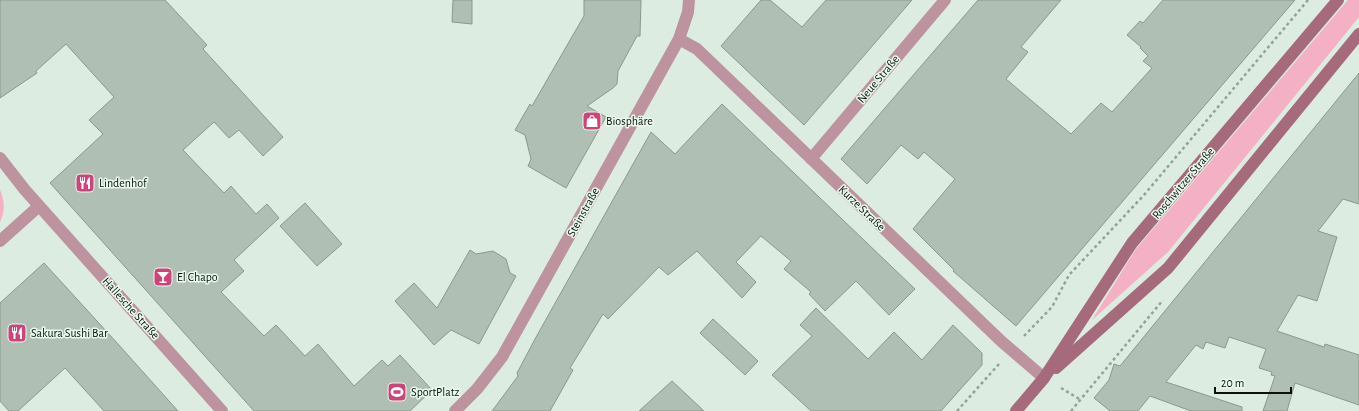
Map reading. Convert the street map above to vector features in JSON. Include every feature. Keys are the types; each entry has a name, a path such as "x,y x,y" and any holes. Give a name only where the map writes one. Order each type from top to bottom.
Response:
{"main road":[{"name":"Roschwitzer Straße","path":"1016,411 1044,378 1132,243 1338,0"},
{"name":"Roschwitzer Straße","path":"1044,378 1168,268 1359,34"}],"street":[{"name":"Steinstraße","path":"455,411 477,389 502,357 679,39 688,12 689,0"},
{"name":"Neue Straße","path":"811,159 945,0"},
{"name":"Kurze Straße","path":"679,39 697,49 1011,350 1044,378"},
{"name":"Hallesche Straße","path":"0,158 39,206 222,411"},
{"path":"0,241 39,206"}],"path":[{"path":"957,411 1011,350 1052,307 1069,275 1144,195 1308,0"},
{"path":"1044,378 1081,400"}],"shaded area":[{"path":"1348,0 1359,0 1359,17 1168,252 1092,320 1136,249"},
{"path":"0,190 4,206 0,222"}],"building":[{"path":"0,0 165,0 207,45 203,49 283,137 263,156 239,130 229,138 214,122 183,150 224,193 231,186 256,214 267,204 279,218 234,260 244,271 221,292 264,336 276,325 305,356 318,344 354,386 382,360 388,366 400,355 432,390 410,411 254,411 50,183 103,134 89,120 114,97 66,44 36,71 37,73 0,98"},
{"path":"453,0 472,0 472,24 452,22"},
{"path":"584,0 641,0 640,36 637,36 618,71 617,84 587,106 606,117 566,188 528,166 531,159 525,135 515,130 530,104 532,106 584,16"},
{"path":"761,0 770,0 802,27 826,0 912,0 804,125 721,46"},
{"path":"978,0 1061,0 1021,47 1028,52 1006,79 1071,134 1101,103 1112,112 1152,68 1143,61 1148,56 1140,48 1141,47 1127,35 1140,21 1143,23 1163,0 1295,0 1016,326 953,271 954,270 913,229 955,179 924,152 918,159 901,145 867,184 841,159"},
{"path":"1359,73 1359,204 1343,199 1318,231 1337,237 1317,301 1298,295 1277,331 1324,347 1325,344 1359,355 1359,405 1295,383 1287,411 1263,411 1275,376 1271,375 1272,372 1259,368 1266,349 1229,337 1225,348 1206,342 1203,349 1196,345 1166,382 1242,407 1242,411 1191,411 1150,396 1138,411 1110,411 1094,398 1109,380 1114,364 1120,366"},
{"path":"722,104 915,289 889,315 856,281 825,311 809,294 811,292 784,269 791,261 761,236 736,262 756,282 742,298 697,251 668,275 659,267 608,319 603,314 570,368 573,370 550,411 492,411 518,376 517,373 535,339 651,132 675,154"},
{"path":"305,203 342,244 317,266 280,226"},
{"path":"470,250 476,254 493,251 506,259 510,273 516,276 479,344 451,330 434,345 395,301 414,283 437,308"},
{"path":"44,263 178,411 104,411 65,368 18,411 9,411 0,401 0,303"},
{"path":"816,308 868,359 894,332 922,360 953,325 982,353 982,365 941,411 811,411 772,375 812,336 800,325"},
{"path":"713,319 758,361 745,375 700,333"},
{"path":"672,381 704,411 639,411"}],"place":[{"name":"Biosphäre","path":"592,121"},
{"name":"Lindenhof","path":"85,183"},
{"name":"El Chapo","path":"163,277"},
{"name":"Sakura Sushi Bar","path":"17,333"},
{"name":"SportPlatz","path":"397,392"}]}
